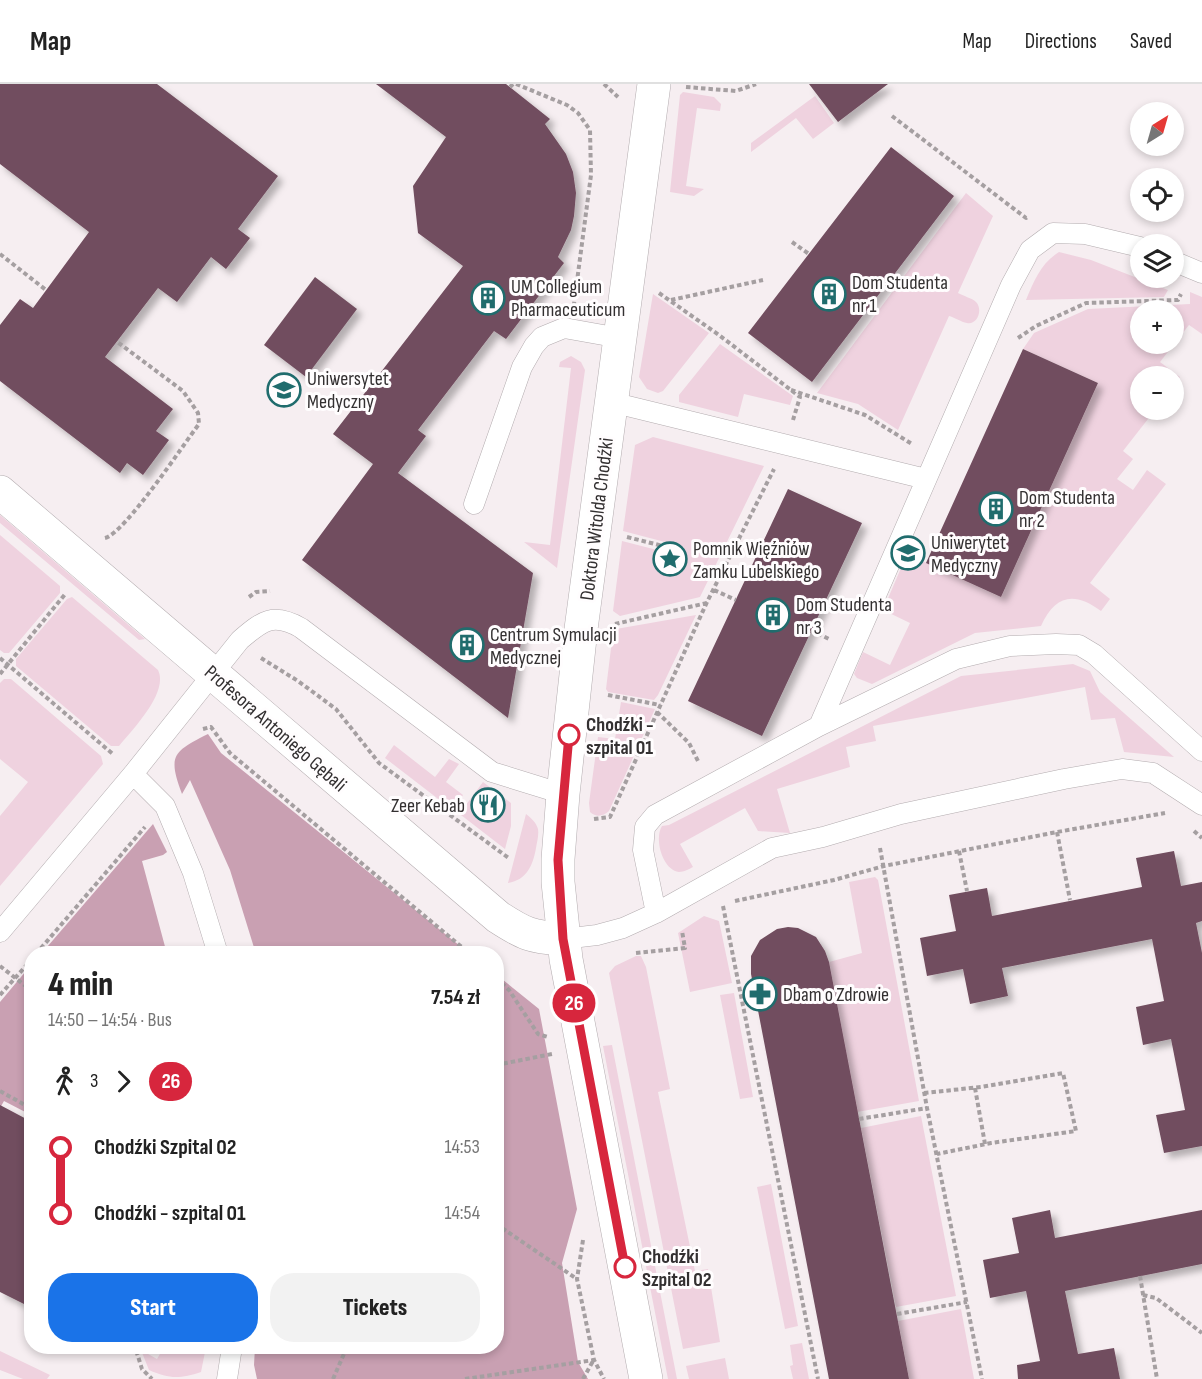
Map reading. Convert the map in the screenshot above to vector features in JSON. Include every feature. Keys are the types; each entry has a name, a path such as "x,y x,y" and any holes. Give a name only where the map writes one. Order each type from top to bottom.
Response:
{"street":[{"name":"Doktora Witolda Chodźki","path":"646,1379 563,939 558,860 581,628 611,402 620,338 665,85"},
{"name":"Profesora Antoniego Gębali","path":"0,492 498,917 520,931 537,938 563,939"}],"lane":[{"path":"819,726 1011,285 1030,250 1053,233 1085,234 1130,245"},
{"path":"474,504 522,367 534,346 542,337 564,328 620,338"},
{"path":"611,402 786,444 929,473"},
{"path":"0,932 133,774 240,640 257,625 270,619 287,620 331,650 492,772 563,794"},
{"path":"656,913 643,850 645,826 655,815 819,726 956,659 1010,646 1079,645 1094,654 1202,751"},
{"path":"563,939 597,935 623,928 656,913 772,848 823,837 874,820 1064,779 1122,769 1152,773 1202,805"},
{"path":"133,774 165,806 193,873 216,946"},
{"path":"227,1379 231,1354"}],"path":[{"path":"604,84 618,95 620,106"},
{"path":"665,85 736,91 756,84"},
{"path":"513,85 567,105 578,113 590,130 591,175 577,287"},
{"path":"892,116 1026,218 1034,214"},
{"path":"792,242 808,254"},
{"path":"0,254 46,290"},
{"path":"1017,339 1036,326 1086,303 1178,300 1197,271"},
{"path":"671,300 763,280"},
{"path":"591,820 610,817 707,602 786,444 800,397 671,300 655,291"},
{"path":"101,539 111,536 127,520 198,424 198,412 183,391 116,341"},
{"path":"791,390 873,419 923,451 918,463 929,473"},
{"path":"618,535 680,550 675,569 663,566 667,547"},
{"path":"0,674 70,588"},
{"path":"247,598 256,592 267,590 275,592"},
{"path":"714,590 736,600"},
{"path":"607,625 707,602"},
{"path":"240,640 260,657 336,709 379,763 510,859"},
{"path":"0,658 117,757 133,774"},
{"path":"598,694 660,705"},
{"path":"657,712 689,742 702,768"},
{"path":"194,732 211,727 230,753 460,946"},
{"path":"43,946 165,806"},
{"path":"734,902 959,851 1164,813 1171,815"},
{"path":"874,820 924,1093 982,1379"},
{"path":"1186,824 1202,838"},
{"path":"1057,832 1070,900"},
{"path":"959,851 967,891"},
{"path":"714,907 723,904 818,1379"},
{"path":"635,953 685,948 681,933 684,927"},
{"path":"0,966 24,986"},
{"path":"0,995 24,968"},
{"path":"504,985 538,1034 555,1039"},
{"path":"504,1063 558,1053"},
{"path":"924,1093 975,1088 1063,1073 1076,1131 985,1144 936,1154"},
{"path":"975,1088 985,1144"},
{"path":"0,1091 24,1104"},
{"path":"859,1119 927,1108"},
{"path":"504,1229 577,1279"},
{"path":"583,1238 577,1279 594,1360 604,1379"},
{"path":"1140,1276 1157,1379"},
{"path":"1143,1296 1156,1298 1202,1333"},
{"path":"897,1314 967,1302"},
{"path":"137,1354 142,1369 152,1379"},
{"path":"333,1379 344,1354"},
{"path":"465,1379 594,1360"},
{"path":"583,1379 594,1360"}],"shaded area":[{"path":"683,92 714,97 721,104 720,111 697,108 686,186 704,189 694,196 670,192 680,95"},
{"path":"815,96 834,123 813,139 796,118 751,152 751,143"},
{"path":"966,193 993,216 958,293 976,302 979,309 978,316 974,322 967,323 949,316 898,430 858,404 817,393"},
{"path":"1059,252 1091,260 1130,275 1130,288 1168,290 1164,297 1026,300 1035,279 1053,256"},
{"path":"1190,292 1202,297 1202,334 1189,325 1184,331 1184,304 1190,304"},
{"path":"653,294 709,333 663,391 658,393 647,389 639,377"},
{"path":"1130,307 1130,354 1166,354 1160,362 1165,366 1130,366 1130,420 1147,420 1123,451 1133,459 1117,479 1133,490 1147,470 1166,484 1090,583 1110,599 1101,611 1082,601 1066,599 1052,608 1041,626 975,633 872,684 857,678 854,674 863,652 890,665 910,623 883,610 907,554 1001,597 1098,383 1023,349 1034,333 1088,309"},
{"path":"720,344 793,396 790,405 744,394 738,417 679,402 679,395"},
{"path":"571,356 581,362 585,370 557,568 524,542 550,545 571,368 559,367 560,362"},
{"path":"653,437 764,466 700,597 620,616 613,611 622,541 661,551 657,570 677,575 684,547 623,531 635,445"},
{"path":"0,515 145,639 139,640 0,523"},
{"path":"0,535 60,586 60,593 9,653 0,650"},
{"path":"72,597 158,670 159,689 154,699 119,746 111,746 16,666 16,659 67,599"},
{"path":"696,615 654,700 608,692 606,689 613,632 616,629"},
{"path":"1073,664 1090,671 1100,692 1174,757 1124,752 1115,718 1091,720 1085,687 873,726 876,741 846,747 850,767 777,789 790,833 758,831 745,808 680,844 693,867 679,872 668,866 664,860 659,845 662,826 669,825 961,676"},
{"path":"4,679 11,679 101,756 103,764 0,886 0,816 28,782 0,759 0,683"},
{"path":"621,702 655,709 609,811 598,816 590,812 589,803 598,737 615,739"},
{"path":"208,734 221,753 460,946 254,946 230,870 190,780 182,794 175,763 176,756 187,746"},
{"path":"394,745 435,777 449,759 459,764 446,782 463,795 455,806 450,808 385,758"},
{"path":"483,782 511,803 511,826 505,849 461,815"},
{"path":"526,814 535,822 538,829 535,854 528,871 520,879 508,883"},
{"path":"153,824 167,852 142,861 165,946 48,946"},
{"path":"875,877 878,880 919,1101 857,1112 829,962 862,953 849,882"},
{"path":"704,916 719,921 732,983 690,992 678,933"},
{"path":"641,956 646,967 670,1089 658,1092 695,1271 708,1269 720,1342 683,1349 609,973 615,966"},
{"path":"24,973 24,1111 4,1101 0,1108 0,1002"},
{"path":"504,981 539,1009 577,1209 562,1263 578,1362 588,1379 257,1379 255,1354 504,1354"},
{"path":"734,993 753,1097 740,1099 720,995"},
{"path":"612,1045 677,1379 668,1379 603,1046"},
{"path":"921,1116 956,1296 896,1307 861,1128"},
{"path":"771,1184 798,1326 785,1329 757,1187"},
{"path":"961,1309 974,1379 909,1379 898,1321"},
{"path":"802,1343 809,1379 793,1379 790,1366 793,1365 790,1345"},
{"path":"0,1351 50,1375 47,1379 23,1379 0,1370"},
{"path":"143,1354 148,1354 157,1359 160,1354 205,1354 201,1372 187,1376 175,1377 149,1370"},
{"path":"725,1358 729,1379 689,1379 686,1366"}],"building":[{"path":"0,84 157,84 278,176 238,229 250,238 226,269 211,257 177,302 158,288 105,357 173,409 156,431 169,440 143,475 127,463 120,473 0,381 0,325 20,299 33,308 89,232 0,164"},
{"path":"376,84 506,84 550,119 545,124 566,154 573,172 576,193 574,216 571,230 558,257 564,263 506,339 494,331 418,430 426,436 398,473 533,573 508,718 302,560 373,464 333,434 463,266 418,233 413,186 446,137"},
{"path":"809,84 888,84 838,122"},
{"name":"Dom Studenta nr 1","path":"891,147 954,196 812,382 748,333"},
{"path":"315,277 357,309 306,377 264,345"},
{"name":"Dom Studenta nr 2","path":"1023,349 1098,383 1001,597 926,563"},
{"name":"Dom Studenta nr 3","path":"788,489 862,523 762,736 688,701"},
{"path":"1174,851 1181,886 1202,882 1202,921 1196,923 1202,953 1202,1146 1164,1153 1156,1115 1185,1110 1171,1039 1143,1045 1136,1007 1164,1001 1152,939 1002,968 1008,996 970,1004 963,969 927,976 920,938 956,931 949,895 987,888 992,916 1142,887 1136,858"},
{"path":"798,928 816,937 829,962 909,1379 829,1379 751,974 751,956 760,940 777,929"},
{"path":"0,1105 24,1118 24,1304 0,1292"},
{"path":"1050,1210 1055,1238 1202,1210 1202,1264 1065,1291 1078,1354 1114,1348 1120,1379 1018,1379 1017,1365 1040,1361 1026,1291 990,1298 983,1260 1019,1253 1012,1218"}],"bus line":[{"name":"26","path":"569,735 558,860 563,939 625,1267"}],"place":[{"name":"Dom Studenta nr 1","path":"829,294"},
{"name":"UM Collegium Pharmaceuticum","path":"488,298"},
{"name":"Uniwersytet Medyczny","path":"284,390"},
{"name":"Dom Studenta nr 2","path":"996,509"},
{"name":"Uniwerytet Medyczny","path":"908,553"},
{"name":"Pomnik Więźniów Zamku Lubelskiego","path":"670,559"},
{"name":"Dom Studenta nr 3","path":"773,615"},
{"name":"Centrum Symulacji Medycznej","path":"467,645"},
{"name":"Chodźki - szpital 01","path":"569,735"},
{"name":"Zeer Kebab","path":"488,805"},
{"name":"Dbam o Zdrowie","path":"760,994"},
{"name":"Chodźki Szpital 02","path":"625,1267"}]}
